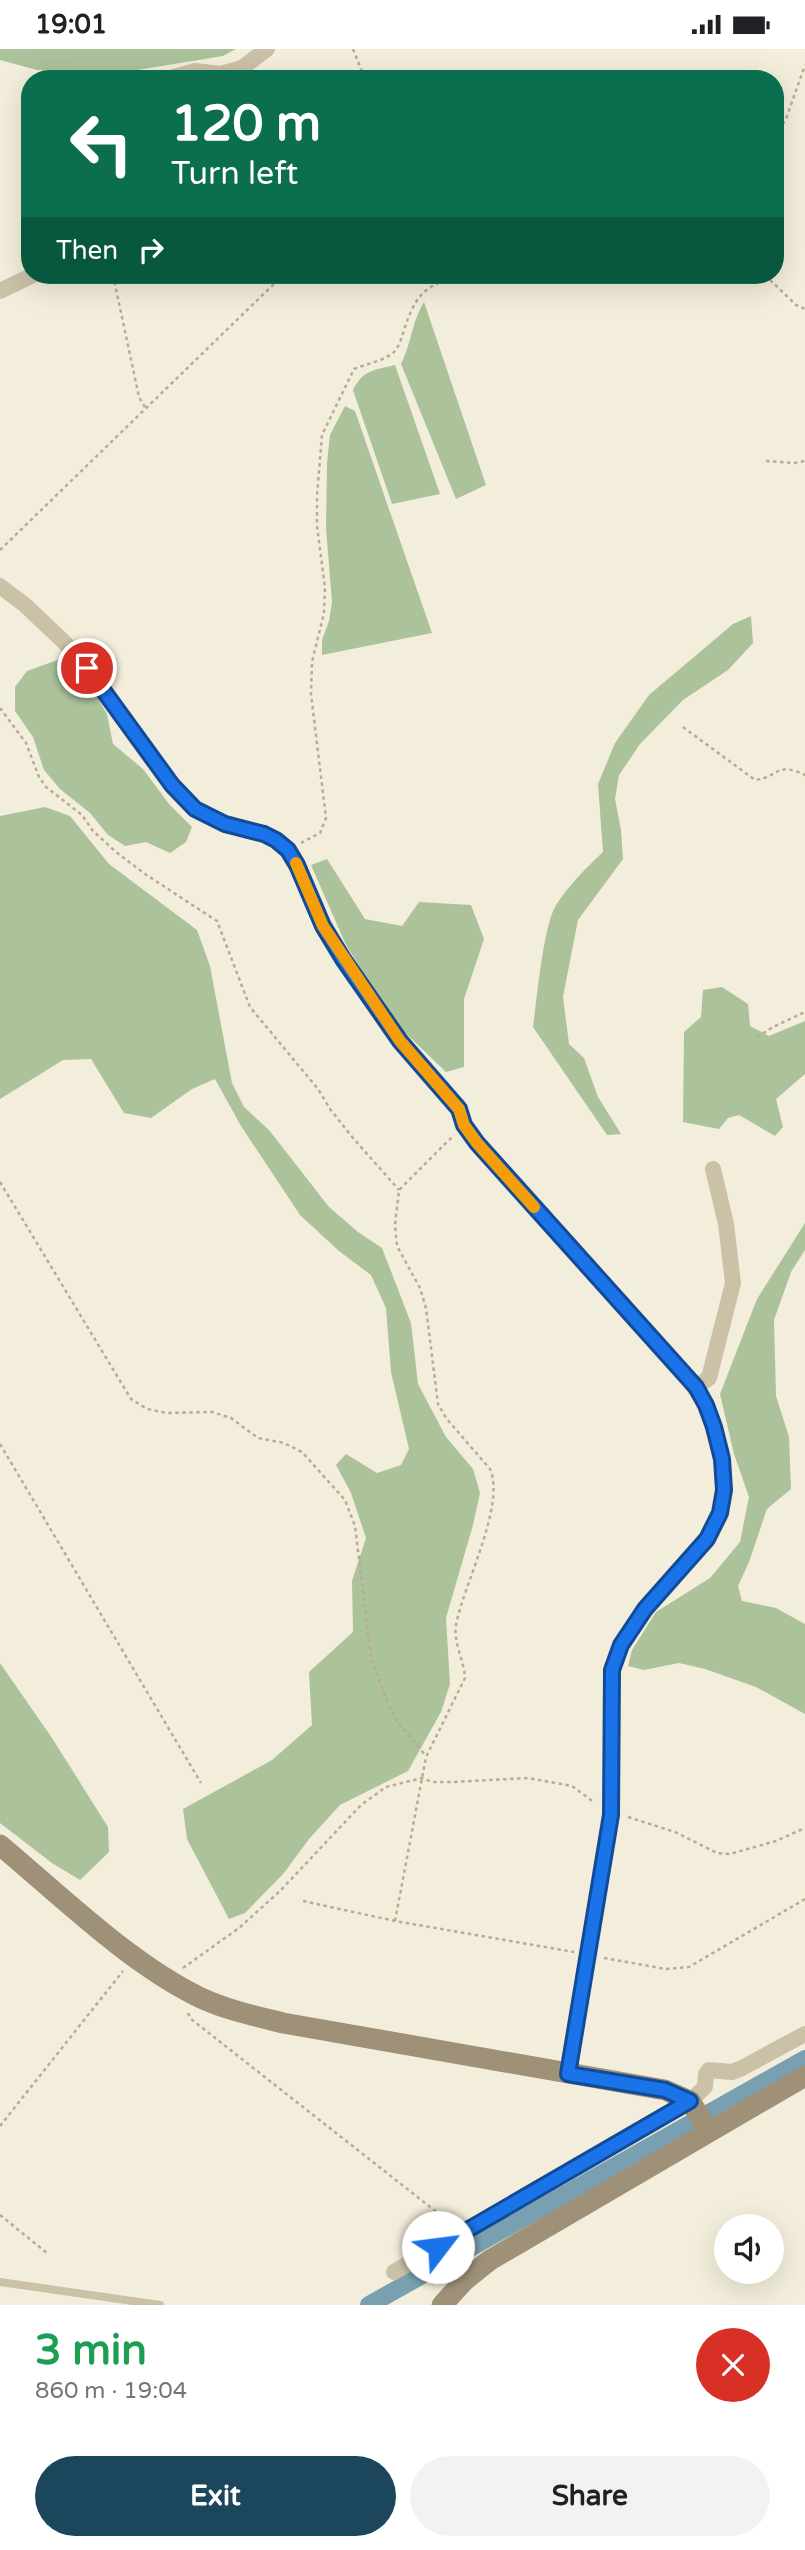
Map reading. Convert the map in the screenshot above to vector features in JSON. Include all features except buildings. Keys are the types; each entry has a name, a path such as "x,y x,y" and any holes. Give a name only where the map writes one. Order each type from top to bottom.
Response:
{"street":[{"path":"235,70 267,49"},
{"path":"0,291 21,281"},
{"path":"0,586 35,614 87,668 172,785 195,809 225,824 264,834 288,850 323,926 400,1041 459,1109 464,1125 477,1143 696,1387 706,1405 722,1459 724,1490 720,1513 707,1539 645,1609 621,1645 612,1670 611,1815 568,2074"},
{"path":"696,1387 709,1378 733,1283 726,1224 713,1169"},
{"path":"0,1845 134,1957 178,1986 238,2012 283,2023 665,2090 702,2105"},
{"path":"442,2305 465,2280 490,2260 702,2105 709,2070 732,2072 742,2069 805,2034"},
{"path":"394,2272 702,2105 805,2076"}],"lane":[{"path":"0,2282 160,2305"}],"path":[{"path":"353,49 361,70"},
{"path":"784,122 805,65"},
{"path":"115,284 139,397 146,409"},
{"path":"0,550 274,284"},
{"path":"288,850 320,833 326,818 311,694 312,662 324,613 325,588 317,526 322,435 354,369 388,356 397,349 412,306 434,284"},
{"path":"774,284 796,305 805,309"},
{"path":"766,461 805,461"},
{"path":"0,708 26,743 39,777 46,787 82,815 93,831 116,852 217,921 250,1007 318,1089 353,1138 399,1190"},
{"path":"683,727 755,780 764,779 779,768 788,768 805,775"},
{"path":"757,1037 805,1012"},
{"path":"396,1921 426,1757 465,1678 455,1629 484,1540 494,1479 490,1469 446,1419 438,1403 426,1308 420,1288 397,1246 394,1224 399,1190 464,1125"},
{"path":"0,1182 131,1399 146,1409 167,1413 212,1412 231,1418 258,1438 284,1443 302,1452 345,1500 355,1526 371,1657 397,1721 426,1757"},
{"path":"0,1444 201,1783"},
{"path":"422,1778 386,1787 361,1805 280,1891 239,1928 184,1966 178,1986 180,2000 191,2019 460,2234"},
{"path":"303,1901 396,1921 666,1969 689,1968 805,1899"},
{"path":"0,2126 134,1957"},
{"path":"0,2215 47,2253"}],"green space":[{"path":"0,49 236,49 223,56 137,70 37,70 0,60"},
{"path":"424,302 486,485 456,499 401,364"},
{"path":"395,365 440,494 392,504 353,390 365,375"},
{"path":"345,406 355,411 432,633 322,655 322,640 332,602 326,528 327,463 330,435"},
{"path":"751,616 753,643 728,670 683,700 640,744 619,775 615,799 623,859 578,920 563,997 569,1044 584,1058 598,1097 621,1134 607,1135 533,1027 547,929 551,915 561,898 603,852 598,784 615,743 649,695 733,624"},
{"path":"63,658 86,678 107,714 113,744 143,769 169,804 192,827 186,842 170,853 146,842 125,846 108,835 90,813 60,789 44,770 33,737 15,711 15,687 27,671"},
{"path":"45,807 70,816 109,864 197,930 210,966 232,1083 244,1107 269,1130 329,1207 382,1248 411,1323 418,1384 446,1437 473,1469 480,1493 446,1618 450,1684 441,1712 408,1771 340,1805 309,1839 284,1873 245,1913 229,1919 187,1839 183,1809 272,1760 312,1725 309,1672 353,1632 352,1581 366,1538 351,1493 336,1465 346,1454 377,1473 401,1465 409,1449 391,1372 386,1308 371,1275 339,1251 300,1215 241,1126 215,1079 192,1089 151,1118 124,1113 91,1059 63,1060 0,1099 0,816"},
{"path":"327,859 365,919 402,926 419,902 471,905 484,939 464,999 464,1067 446,1072 392,1020 346,945 311,865"},
{"path":"722,987 748,1004 750,1026 769,1036 805,1021 805,1074 776,1099 783,1127 775,1136 739,1115 728,1118 719,1129 683,1122 684,1032 701,1017 703,990"},
{"path":"805,1223 805,1250 791,1272 774,1320 776,1396 789,1437 791,1489 767,1509 738,1586 742,1601 776,1608 805,1624 805,1714 756,1687 705,1669 679,1663 644,1670 628,1666 632,1650 656,1612 710,1578 740,1542 749,1497 734,1454 720,1394 757,1299"},
{"path":"0,1663 52,1738 108,1827 109,1852 80,1880 52,1863 0,1823"}],"waterway":[{"path":"369,2305 805,2059"}],"slow traffic":[{"path":"296,863 323,926 343,959 400,1041 459,1109 464,1125 477,1143 534,1207"}],"route":[{"path":"87,668 172,785 195,809 225,824 264,834 288,850 323,926 343,959 400,1041 459,1109 464,1125 477,1143 696,1387 714,1427 722,1459 724,1490 720,1513 707,1539 645,1609 621,1645 612,1670 611,1815 568,2074 665,2090 690,2101 438,2247"}]}
